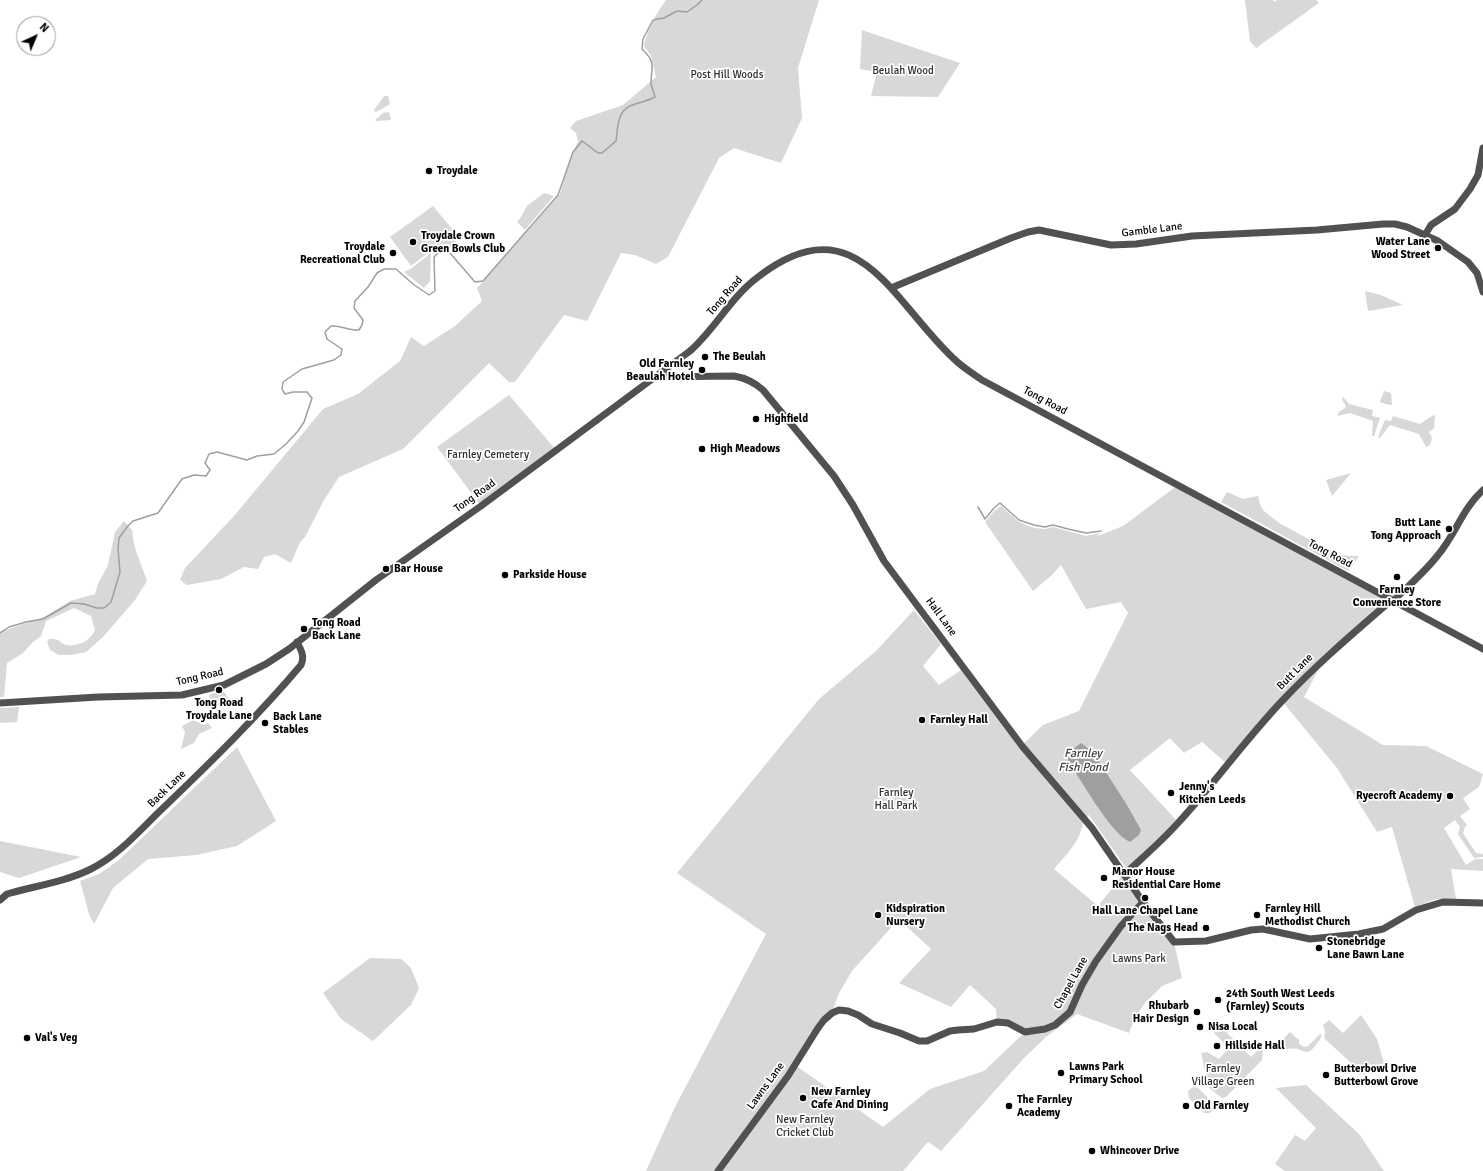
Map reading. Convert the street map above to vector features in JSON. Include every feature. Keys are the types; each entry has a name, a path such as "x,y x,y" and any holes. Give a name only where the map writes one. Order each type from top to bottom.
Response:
{"street":[{"path":"1425,235 1431,225 1455,209 1470,188 1478,175 1483,148"},
{"name":"Gamble Lane","path":"891,288 1011,238 1039,230 1111,245 1136,244 1192,236 1317,230 1395,224 1407,227 1425,235 1453,250 1468,262 1477,273 1483,292"},
{"name":"Tong Road","path":"0,702 98,697 182,695 224,685 266,664 298,642 376,580 656,377 699,343 740,293 757,277 778,263 803,252 828,250 843,252 854,257 869,268 891,288 952,358 982,380 1483,649"},
{"name":"Hall Lane","path":"656,377 734,376 745,378 754,382 763,390 834,476 853,505 884,561 1022,746 1092,828 1143,902 1174,942 1206,941 1257,929 1310,939 1359,934 1383,929 1416,910 1443,902 1483,903"},
{"name":"Butt Lane","path":"1124,874 1162,840 1176,825 1282,701 1322,661 1393,601 1439,555 1466,508 1483,490"},
{"name":"Back Lane","path":"0,900 7,894 13,892 76,876 91,870 110,858 189,784 274,697 301,665 303,654 298,642"},
{"name":"Chapel Lane","path":"832,1013 840,1010 848,1011 858,1015 872,1024 919,1041 927,1041 950,1031 974,1029 997,1022 1008,1023 1025,1032 1045,1029 1055,1025 1070,1012 1082,985 1096,961 1121,926 1143,902"},
{"name":"Lawns Lane","path":"718,1171 788,1076 818,1028 832,1013"}],"green space":[{"name":"Post Hill Woods","path":"666,0 819,0 798,68 802,118 781,163 734,148 719,158 668,257 656,264 635,255 621,253 587,321 564,315 515,382 509,382 489,363 403,449 339,477 324,500 305,537 300,542 291,563 275,554 264,557 258,569 244,567 221,579 187,585 180,580 185,568 234,516 323,409 358,394 400,361 411,337 424,346 455,326 482,301 477,288 560,194 569,163 578,141 576,133 570,128 576,121 623,105 656,77 651,56 644,46 652,22"},
{"path":"1245,0 1273,0 1274,2 1277,0 1316,0 1319,3 1256,48 1250,41"},
{"name":"Beulah Wood","path":"862,30 960,63 938,97 871,96 877,72 860,69"},
{"path":"384,96 388,96 390,104 376,112 374,110"},
{"path":"389,112 391,120 375,120 383,113"},
{"path":"544,193 554,196 525,230 517,222 527,206"},
{"path":"433,206 453,230 456,249 446,246 439,248 436,247 411,266 390,237"},
{"path":"431,253 430,281 424,288 404,272 412,268"},
{"path":"1365,291 1381,295 1403,305 1368,311"},
{"path":"1384,391 1391,393 1392,405 1380,402"},
{"name":"Farnley Cemetery","path":"509,395 556,450 481,506 437,447"},
{"path":"1343,397 1349,404 1373,410 1372,416 1380,418 1374,436 1372,436 1373,421 1350,413 1337,416 1346,406 1342,400"},
{"path":"1435,415 1434,428 1429,432 1432,438 1430,445 1426,447 1419,434 1390,425 1380,438 1378,437 1385,420 1391,421 1393,416 1420,424"},
{"path":"1351,473 1332,496 1326,480"},
{"path":"1178,485 1393,601 1323,661 1304,697 1383,745 1426,746 1483,774 1479,787 1463,798 1470,809 1460,816 1467,825 1463,833 1476,853 1483,854 1483,857 1474,858 1458,834 1460,827 1455,820 1444,828 1466,865 1475,859 1483,859 1483,871 1451,869 1456,899 1436,899 1415,907 1392,827 1377,832 1337,768 1282,701 1227,764 1202,742 1184,753 1170,738 1130,770 1178,822 1128,871 1089,815 1083,819 1077,840 1054,869 1098,906 1122,876 1170,942 1174,942 1182,978 1162,986 1146,1002 1135,1017 1129,1033 1077,1014 1046,1037 1024,1058 941,1151 928,1142 903,1171 646,1171 675,1107 766,934 677,873 819,699 876,651 914,610 941,644 923,666 939,685 961,670 1019,748 1043,725 1079,711 1128,613 1121,602 1086,609 1061,565 1052,575 1033,591 985,522 994,511 1001,506 1019,522 1034,528 1045,529 1053,527 1086,536 1101,533 1098,536 1123,526","holes":["897,921 905,925 931,949 899,983 951,1007 970,985 996,1009 997,1022 1025,1032 984,1071 930,1089 883,1127 795,1065 832,1013 839,993 852,971"]},
{"path":"1227,492 1243,499 1258,496 1261,507 1264,511 1279,523 1336,554 1359,556 1348,571 1221,502"},
{"path":"124,521 132,530 134,545 147,581 135,600 103,637 86,652 71,655 59,655 50,650 47,642 49,639 53,639 66,645 75,645 84,642 93,634 95,630 91,616 74,608 46,621 41,636 23,653 7,663 4,697 0,697 0,632 44,617 70,601 95,594 98,584 108,565 115,532"},
{"path":"222,689 229,699 214,707 209,695"},
{"path":"19,707 17,722 0,723 0,708"},
{"path":"193,720 204,725 208,723 212,728 199,734 194,743 181,749 185,732 182,726"},
{"path":"237,747 276,821 237,846 196,855 148,859 113,888 94,924 89,914 80,881 99,874 119,860"},
{"path":"0,841 81,857 19,878 0,872"},
{"path":"370,958 401,959 411,968 419,988 411,1005 373,1041 341,1019 323,993"},
{"path":"1361,1015 1377,1039 1384,1063 1371,1071 1369,1070 1364,1075 1324,1038 1325,1031 1323,1025 1329,1020 1343,1033"},
{"name":"Farnley Village Green","path":"1223,1024 1233,1025 1227,1033 1251,1057 1260,1048 1263,1051 1262,1060 1226,1097 1222,1098 1209,1088 1201,1053 1207,1052 1219,1059 1229,1048 1214,1033"},
{"path":"1290,1032 1299,1040 1299,1044 1304,1047 1308,1046 1320,1034 1322,1035 1312,1050 1307,1052 1298,1049 1285,1049 1278,1051 1276,1046"},
{"path":"1306,1085 1359,1134 1384,1171 1285,1171 1275,1164 1295,1135 1305,1141 1316,1128 1276,1088"},
{"path":"1193,1087 1198,1088 1214,1104 1213,1110 1210,1113 1204,1113 1189,1098 1188,1091"}],"water":[{"name":"Farnley Fish Pond","path":"1081,743 1093,752 1141,830 1139,835 1130,842 1122,837 1105,817 1068,760 1069,752"}],"waterway":[{"path":"0,633 9,627 43,619 71,603 104,608 111,602 120,572 118,549 119,538 133,521 158,513 182,479 194,475 206,476 210,470 205,463 209,454 217,452 247,460 257,456 274,454 286,444 304,422 312,398 307,392 293,392 285,394 282,389 283,382 302,369 334,360 341,355 342,349 327,339 325,332 331,326 359,330 363,320 354,308 355,301 368,287 377,273 384,269 396,269 413,284 429,295 435,291 434,257 440,251 450,253 475,282 483,281 558,195 573,152 582,141 598,153 602,153 616,141 620,116 623,112 633,105 655,97 651,84 652,65 650,58 642,49 643,39 653,20 664,18 677,11 687,12 702,0"},
{"path":"978,507 985,519 1000,503 1019,520 1034,525 1045,527 1053,525 1086,533 1101,531"}],"place":[{"name":"Troydale","path":"429,171"},
{"name":"Troydale Crown Green Bowls Club","path":"413,242"},
{"name":"Water Lane Wood Street","path":"1438,248"},
{"name":"Troydale Recreational Club","path":"393,253"},
{"name":"The Beulah","path":"705,357"},
{"name":"Old Farnley Beaulah Hotel","path":"702,370"},
{"name":"Highfield","path":"756,419"},
{"name":"High Meadows","path":"702,449"},
{"name":"Butt Lane Tong Approach","path":"1449,529"},
{"name":"Bar House","path":"386,569"},
{"name":"Parkside House","path":"505,575"},
{"name":"Farnley Convenience Store","path":"1397,577"},
{"name":"Tong Road Back Lane","path":"304,629"},
{"name":"Tong Road Troydale Lane","path":"219,690"},
{"name":"Farnley Hall","path":"922,720"},
{"name":"Back Lane Stables","path":"265,723"},
{"name":"Jenny's Kitchen Leeds","path":"1171,793"},
{"name":"Ryecroft Academy","path":"1450,796"},
{"name":"Manor House Residential Care Home","path":"1104,878"},
{"name":"Hall Lane Chapel Lane","path":"1145,898"},
{"name":"Kidspiration Nursery","path":"878,915"},
{"name":"Farnley Hill Methodist Church","path":"1257,915"},
{"name":"The Nags Head","path":"1206,928"},
{"name":"Stonebridge Lane Bawn Lane","path":"1319,948"},
{"name":"24th South West Leeds (Farnley) Scouts","path":"1218,1000"},
{"name":"Rhubarb Hair Design","path":"1197,1012"},
{"name":"Nisa Local","path":"1200,1027"},
{"name":"Val's Veg","path":"27,1038"},
{"name":"Hillside Hall","path":"1217,1046"},
{"name":"Lawns Park Primary School","path":"1061,1073"},
{"name":"Butterbowl Drive Butterbowl Grove","path":"1326,1075"},
{"name":"New Farnley Cafe And Dining","path":"803,1098"},
{"name":"The Farnley Academy","path":"1009,1106"},
{"name":"Old Farnley","path":"1186,1106"},
{"name":"Whincover Drive","path":"1092,1151"}],"park label":[{"name":"Farnley Hall Park","path":"896,799"},
{"name":"Lawns Park","path":"1139,959"},
{"name":"New Farnley Cricket Club","path":"805,1126"}]}
